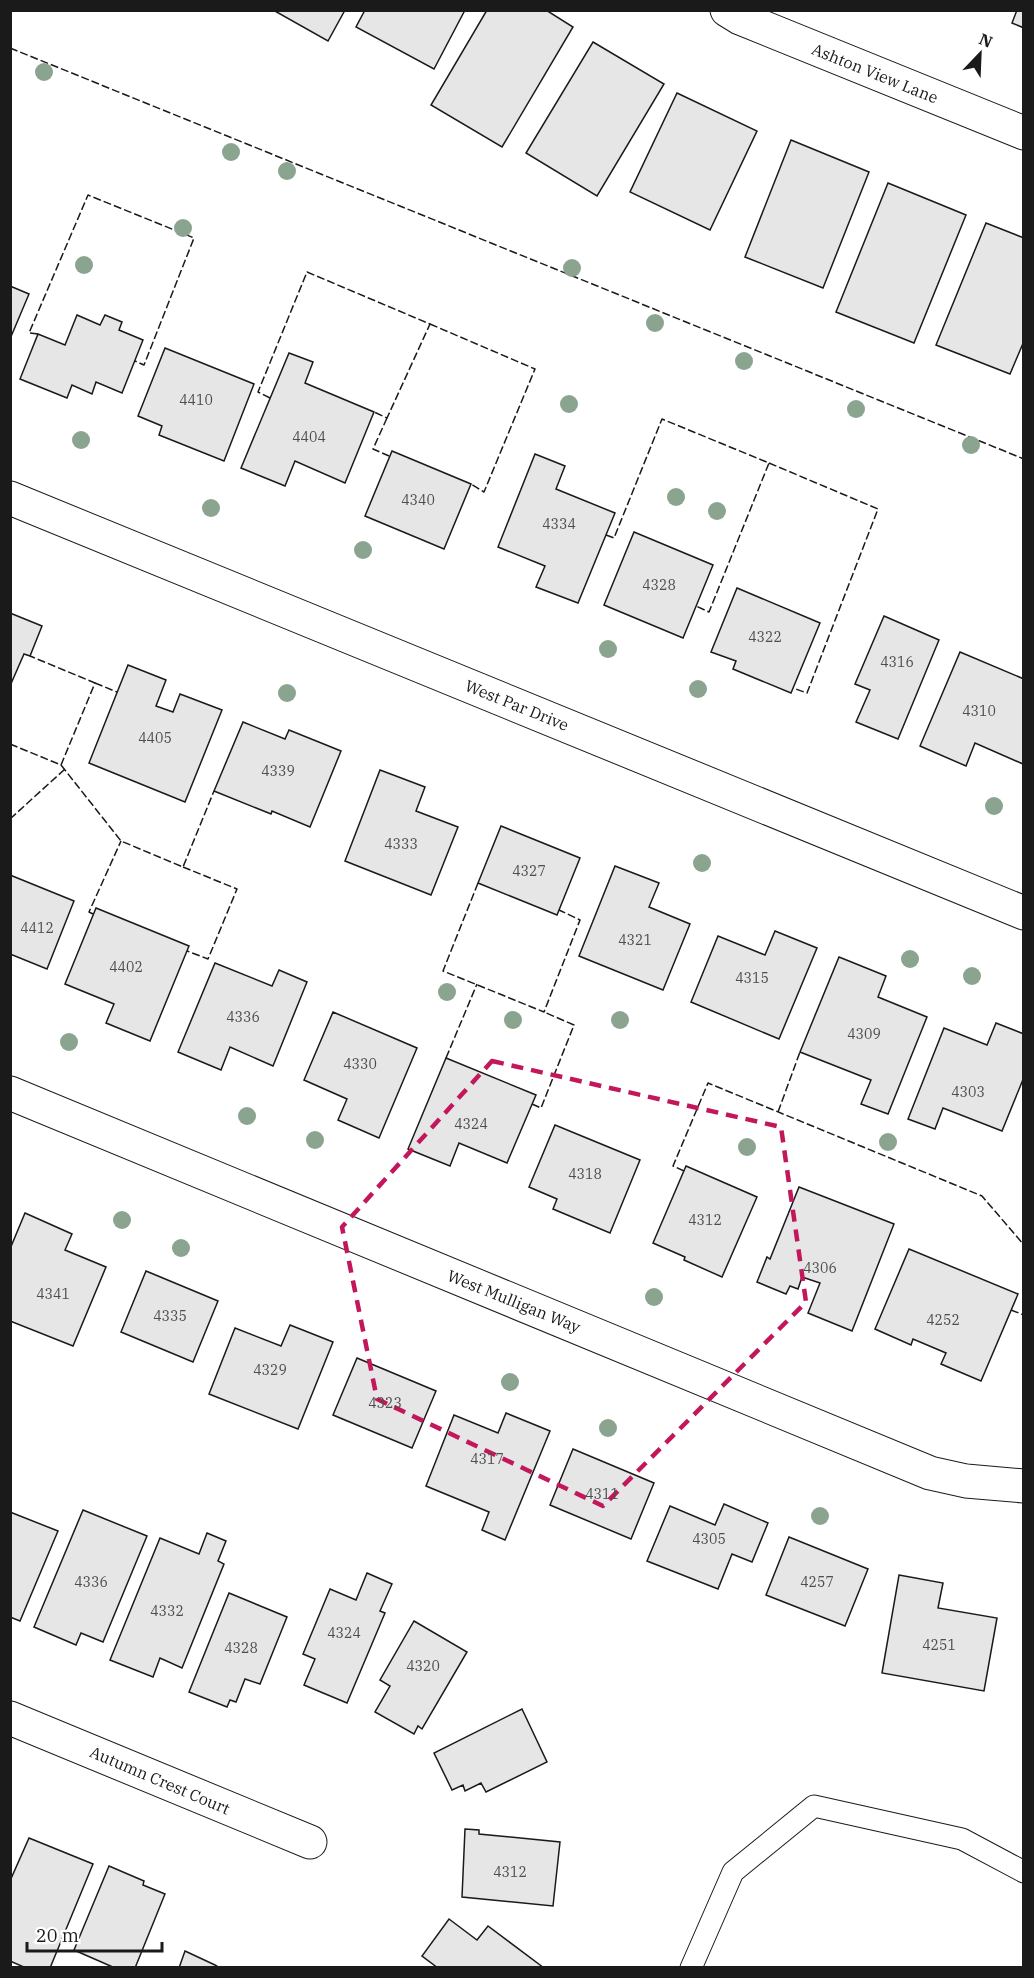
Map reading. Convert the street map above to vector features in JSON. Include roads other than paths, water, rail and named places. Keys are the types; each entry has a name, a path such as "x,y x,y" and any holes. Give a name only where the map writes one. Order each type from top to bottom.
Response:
{"street":[{"name":"Ashton View Lane","path":"727,10 740,18 1023,133"},
{"name":"West Par Drive","path":"10,498 1023,913"},
{"name":"West Mulligan Way","path":"10,1093 930,1473 966,1481 1023,1486"},
{"name":"Autumn Crest Court","path":"10,1718 310,1842"}],"lane":[{"path":"691,1968 733,1872 814,1806 962,1839 1023,1872"}]}
